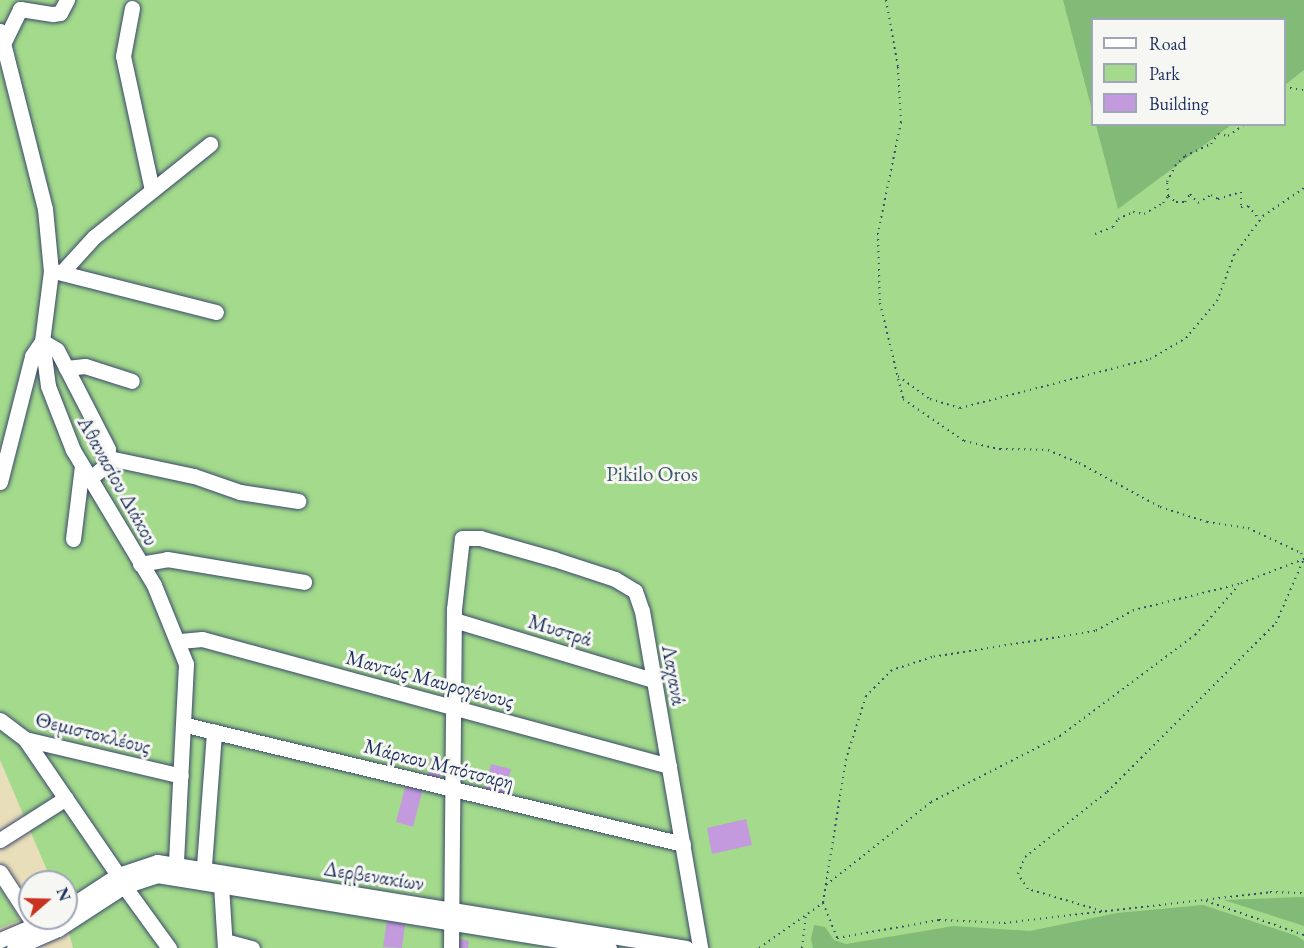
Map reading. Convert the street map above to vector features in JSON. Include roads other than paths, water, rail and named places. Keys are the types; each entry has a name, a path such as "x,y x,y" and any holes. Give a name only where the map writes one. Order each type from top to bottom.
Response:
{"street":[{"path":"2,37 20,9 60,13 68,0"},
{"path":"132,8 123,56 152,190"},
{"name":"Αθανασίου Διάκου","path":"2,37 41,188 56,271 42,341 48,386 86,472 140,564 180,641 186,664 186,725 176,872"},
{"path":"56,271 82,247 210,144"},
{"path":"56,271 216,312"},
{"path":"0,482 32,356 42,341 57,350 105,441 109,458"},
{"path":"66,368 85,366 132,381"},
{"path":"73,539 86,472 109,458 194,476 240,492 298,501"},
{"name":"Λαχανά","path":"454,620 462,538 480,538 554,559 615,579 635,591 669,766 700,948"},
{"path":"140,564 167,559 304,582"},
{"path":"451,948 454,620"},
{"name":"Μυστρά","path":"454,620 653,680"},
{"name":"Μαντώς Μαυρογένους","path":"180,641 202,639 669,766"},
{"name":"Θεμιστοκλέους","path":"0,720 26,739 181,776"},
{"name":"Μάρκου Μπότσαρη","path":"186,725 682,844"},
{"path":"204,876 214,731"},
{"path":"26,739 169,948"},
{"path":"0,840 66,798"},
{"name":"Δερβενακίων","path":"14,948 50,933 143,864 176,872 450,916 609,948"},
{"path":"0,872 18,900"},
{"name":"Δερβενακίων","path":"204,876 221,885 686,948"},
{"name":"Δερβενακίων","path":"78,903 121,881"},
{"path":"221,885 225,944 252,948"},
{"path":"0,940 18,929"}],"park label":[{"name":"Pikilo Oros","path":"652,474"}]}
